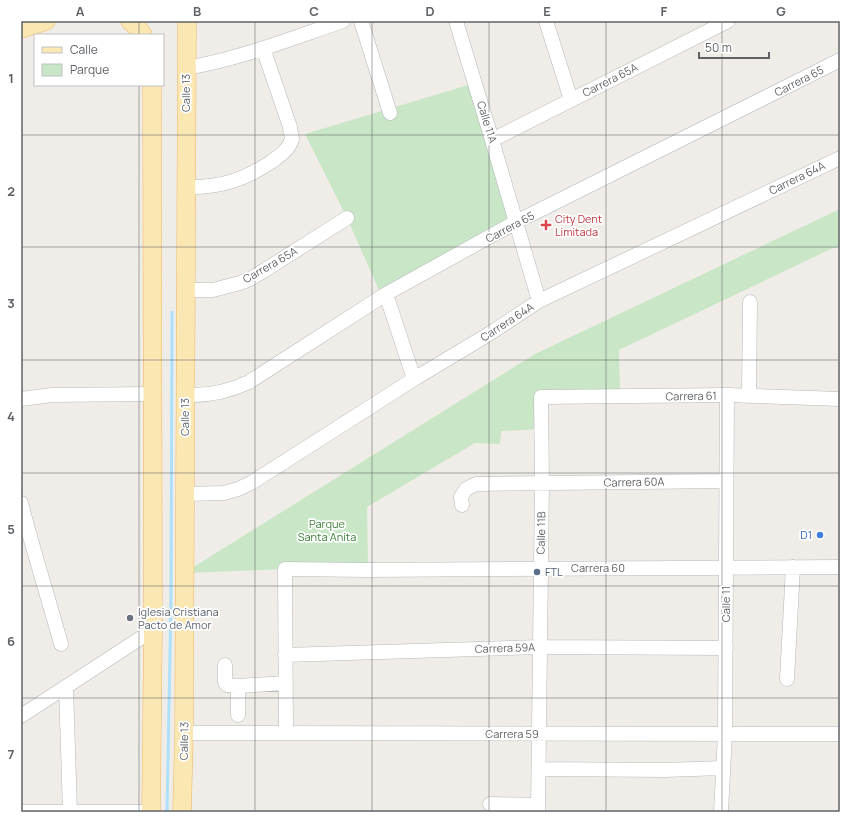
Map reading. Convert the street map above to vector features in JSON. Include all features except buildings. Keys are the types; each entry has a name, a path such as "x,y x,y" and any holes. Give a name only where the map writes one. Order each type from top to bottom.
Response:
{"main road":[{"path":"21,29 46,21"},
{"path":"130,21 142,34"},
{"path":"151,21 152,34"},
{"name":"Calle 13","path":"182,812 184,733 186,21"},
{"path":"151,812 153,630 152,86"}],"street":[{"path":"186,68 219,61 343,21"},
{"path":"361,21 390,113"},
{"name":"Calle 11A","path":"456,21 539,301"},
{"path":"546,21 571,100"},
{"name":"Carrera 65A","path":"492,140 728,21"},
{"path":"186,187 209,187 241,179 261,168 288,148 292,139 290,127 262,48"},
{"name":"Carrera 65","path":"185,395 194,396 213,394 237,388 249,382 386,294 516,222 840,60"},
{"name":"Carrera 64A","path":"185,494 224,493 251,483 539,301 840,158"},
{"name":"Carrera 65A","path":"185,290 213,290 250,279 347,218"},
{"path":"386,294 414,379"},
{"path":"749,396 750,302"},
{"path":"21,399 52,395 152,394"},
{"name":"Carrera 61","path":"541,397 727,395 840,399"},
{"name":"Calle 11","path":"721,812 725,734 727,395"},
{"name":"Calle 11B","path":"538,809 542,483 541,397"},
{"name":"Carrera 60A","path":"462,505 461,497 466,489 476,484 726,481"},
{"path":"21,503 61,644"},
{"path":"787,679 793,567"},
{"name":"Carrera 60","path":"285,655 285,569 368,570 840,567"},
{"path":"21,716 153,630"},
{"name":"Carrera 59A","path":"285,655 540,647 726,648"},
{"path":"285,655 286,733"},
{"path":"225,665 224,682 227,684 238,686 286,683"},
{"path":"238,686 238,714"},
{"path":"66,687 70,812"},
{"name":"Carrera 59","path":"184,733 840,734"},
{"path":"539,769 664,770 723,768"},
{"path":"490,804 538,809"},
{"path":"21,812 151,812"}],"green space":[{"path":"475,83 516,222 382,297 347,218 305,134"},
{"name":"Parque Santa Anita","path":"840,209 840,247 833,248 619,350 620,396 541,397 542,429 501,431 500,444 475,443 367,507 368,570 285,569 184,573 535,354"}],"waterway":[{"path":"167,812 171,601 172,312"}],"place":[{"name":"City Dent Limitada","path":"546,225"},
{"name":"D1","path":"820,535"},
{"name":"FTL","path":"537,572"},
{"name":"Iglesia Cristiana Pacto de Amor","path":"130,618"}]}
